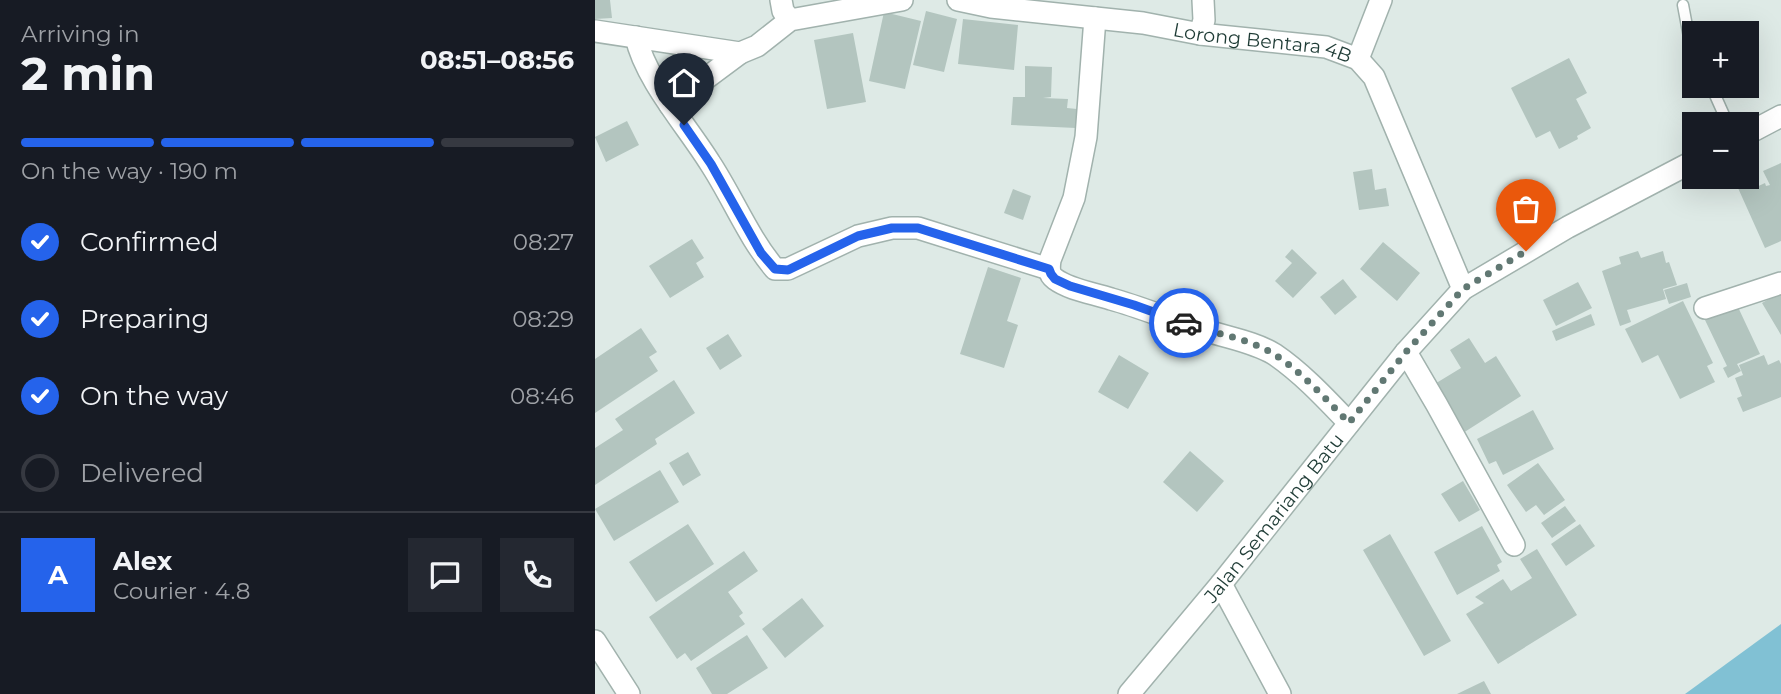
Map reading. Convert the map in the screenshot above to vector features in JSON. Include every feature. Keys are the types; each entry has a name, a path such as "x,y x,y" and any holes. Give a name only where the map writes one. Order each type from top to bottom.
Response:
{"street":[{"path":"781,0 783,11 790,20"},
{"path":"670,105 740,53 757,46 790,20 902,0"},
{"name":"Lorong Bentara 4B","path":"958,0 991,7 1143,23 1200,34 1326,47 1358,59 1374,77 1463,289"},
{"path":"1200,34 1204,20 1203,0"},
{"path":"1358,59 1381,0"},
{"path":"1095,18 1086,137 1074,198 1050,260 1051,274 1070,286 1246,342 1272,353 1300,375 1349,423"},
{"path":"595,31 740,53"},
{"path":"636,37 644,61 670,105 711,164 761,253 775,269 788,270 858,236 892,228 918,228 1049,269"},
{"path":"1759,128 1781,116"},
{"name":"Jalan Semariang Batu","path":"1129,694 1221,584 1406,352 1463,289 1568,227 1682,167"},
{"path":"1705,308 1781,283"},
{"path":"1406,352 1514,545"},
{"path":"1221,584 1280,694"},
{"path":"595,641 629,694"}],"lane":[{"path":"1683,5 1686,21"}],"water":[{"path":"1781,624 1781,694 1685,694"}],"building":[{"path":"595,0 610,0 612,18 595,19"},
{"path":"926,11 957,19 944,72 913,65"},
{"path":"884,12 921,21 905,89 869,81"},
{"path":"963,19 1018,25 1014,70 958,64"},
{"path":"853,33 866,102 827,109 814,40"},
{"path":"1569,58 1587,93 1576,99 1591,128 1559,149 1550,131 1536,138 1511,88"},
{"path":"1025,66 1052,67 1051,97 1043,98 1068,99 1067,108 1077,109 1076,128 1011,125 1013,97 1025,97"},
{"path":"627,121 639,145 606,162 595,137"},
{"path":"1781,163 1781,241 1765,248 1738,189 1759,189 1759,186 1765,183 1766,186 1770,185 1763,171"},
{"path":"1372,169 1375,190 1386,188 1389,206 1359,210 1353,172"},
{"path":"1013,189 1031,196 1023,220 1004,213"},
{"path":"692,239 704,258 696,263 704,277 670,298 649,266"},
{"path":"1383,242 1420,273 1397,301 1360,269"},
{"path":"1292,249 1317,273 1293,298 1275,281 1292,263 1285,257"},
{"path":"1638,251 1641,258 1663,251 1677,285 1663,289 1666,299 1627,310 1631,322 1620,326 1602,271 1621,264 1619,257"},
{"path":"988,267 1021,278 1007,321 1018,325 1004,368 960,354"},
{"path":"1343,279 1357,297 1335,315 1320,297"},
{"path":"1578,282 1592,308 1556,326 1543,300"},
{"path":"1687,283 1691,297 1669,304 1664,290"},
{"path":"1781,292 1781,335 1762,303"},
{"path":"1683,301 1713,363 1707,366 1715,382 1680,399 1658,355 1642,363 1625,329"},
{"path":"1737,305 1760,354 1737,364 1741,371 1728,378 1723,368 1727,366 1705,320"},
{"path":"1591,314 1595,325 1556,341 1552,331"},
{"path":"641,328 657,352 649,357 658,371 595,413 595,359"},
{"path":"728,334 742,356 720,370 706,348"},
{"path":"1469,338 1485,363 1496,356 1521,396 1463,433 1433,385 1461,368 1450,350"},
{"path":"1119,355 1149,373 1128,409 1098,392"},
{"path":"1764,355 1768,365 1779,360 1781,364 1781,397 1743,412 1737,398 1742,396 1735,378 1743,375 1739,365"},
{"path":"674,380 695,413 655,439 657,444 595,485 595,448 623,430 615,419"},
{"path":"1533,410 1554,449 1503,475 1496,461 1489,464 1477,439"},
{"path":"1190,451 1224,481 1197,512 1163,482"},
{"path":"688,452 701,475 683,486 669,463"},
{"path":"1538,463 1565,500 1544,515 1536,505 1526,512 1507,485"},
{"path":"660,470 679,502 614,541 595,509"},
{"path":"1463,481 1480,510 1459,522 1441,494"},
{"path":"1565,506 1576,521 1552,538 1541,523"},
{"path":"688,524 714,564 656,602 629,562"},
{"path":"1580,524 1595,546 1566,566 1551,544"},
{"path":"1482,526 1502,562 1497,565 1500,571 1457,595 1434,552"},
{"path":"1390,534 1451,641 1424,656 1363,550"},
{"path":"1537,549 1577,615 1498,664 1466,614 1484,603 1475,597 1503,579 1511,591 1532,578 1520,559"},
{"path":"744,551 758,571 728,592 743,613 739,616 745,624 691,661 685,653 677,659 649,617"},
{"path":"802,598 824,626 785,658 762,629"},
{"path":"747,635 768,668 727,694 712,694 696,668"},
{"path":"1484,681 1491,694 1457,694"}],"way so far":[{"path":"1184,323 1272,353 1300,375 1349,423 1406,352 1463,289 1526,251"}],"route":[{"path":"684,125 711,164 761,253 775,269 788,270 858,236 892,228 918,228 1049,269 1055,279 1070,286 1184,323"}]}
